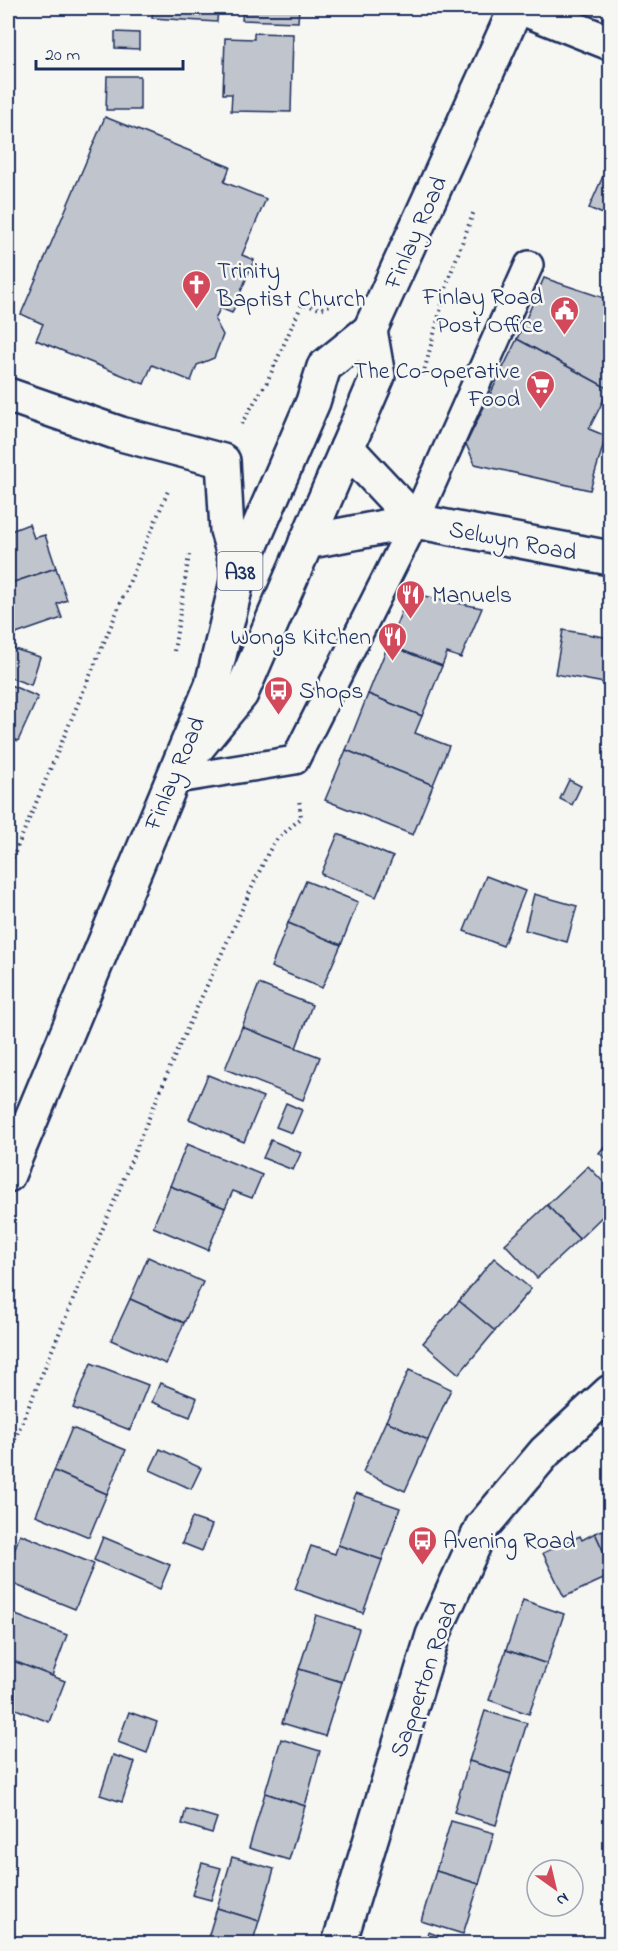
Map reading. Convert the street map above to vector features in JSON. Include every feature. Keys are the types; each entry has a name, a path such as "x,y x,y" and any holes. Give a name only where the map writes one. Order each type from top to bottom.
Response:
{"main road":[{"name":"Finlay Road","path":"8,1174 212,685 239,573 313,402 324,367 370,330 516,8"},
{"path":"522,8 610,43"},
{"name":"A38","path":"171,780 241,694 378,376 370,330"},
{"path":"8,395 121,434 223,461 227,530 239,573"},
{"name":"Selwyn Road","path":"347,448 415,521"},
{"name":"Selwyn Road","path":"306,542 415,521 610,558"},
{"name":"Sapperton Road","path":"339,1944 433,1635 482,1527 545,1452 610,1392"}],"lane":[{"path":"171,780 295,760 415,521 529,265"}],"path":[{"path":"422,376 449,278 478,201"},
{"path":"8,868 184,451"},
{"path":"8,1456 176,1053 266,856 274,842 301,818 295,760"}],"building":[{"path":"153,8 218,8 217,22 152,18"},
{"path":"243,8 299,8 298,22 242,20"},
{"path":"115,32 139,33 139,49 115,48"},
{"path":"254,33 293,34 291,112 231,111 232,94 223,94 225,38 254,39"},
{"path":"107,76 140,76 140,110 106,110"},
{"path":"105,117 230,167 224,182 266,199 242,255 254,260 232,313 220,308 215,320 223,335 214,358 197,365 191,381 152,365 144,384 36,340 43,324 21,314"},
{"path":"610,160 610,217 589,208"},
{"name":"Finlay Road Post Office","path":"544,278 610,300 609,389 517,339"},
{"name":"The Co-operative Food","path":"517,339 609,389 589,429 606,436 590,490 475,464 466,444"},
{"path":"29,524 34,538 45,535 56,568 8,584 8,532"},
{"path":"56,568 67,600 57,604 62,618 16,634 8,608 8,584"},
{"path":"424,596 482,608 461,658 447,653 442,666 388,645 403,608"},
{"path":"563,630 610,638 610,684 555,674"},
{"path":"388,645 442,666 422,716 368,694"},
{"path":"8,647 40,657 31,685 8,677"},
{"path":"8,684 38,697 18,741 8,736"},
{"path":"368,694 422,716 415,733 449,746 433,785 346,750"},
{"path":"346,750 433,785 413,835 325,800"},
{"path":"569,780 581,786 572,805 560,799"},
{"path":"338,834 393,857 376,897 321,874"},
{"path":"486,876 525,891 503,946 464,931"},
{"path":"306,881 358,902 341,945 288,923"},
{"path":"534,894 577,906 567,942 525,930"},
{"path":"288,923 341,945 322,988 271,967"},
{"path":"259,984 312,1005 296,1048 242,1027"},
{"path":"242,1027 320,1057 303,1100 225,1069"},
{"path":"208,1075 263,1097 244,1142 189,1119"},
{"path":"286,1103 302,1110 292,1133 276,1127"},
{"path":"610,1139 610,1162 599,1153"},
{"path":"271,1140 301,1153 293,1170 263,1158"},
{"path":"187,1144 262,1175 252,1198 233,1191 225,1208 170,1186"},
{"path":"588,1166 610,1189 610,1209 579,1239 547,1205"},
{"path":"170,1186 225,1208 208,1250 153,1227"},
{"path":"547,1205 579,1239 537,1278 505,1244"},
{"path":"148,1257 203,1282 184,1323 130,1299"},
{"path":"494,1258 531,1289 495,1331 459,1301"},
{"path":"130,1299 184,1323 166,1364 111,1340"},
{"path":"459,1301 495,1331 459,1374 423,1343"},
{"path":"91,1363 148,1385 130,1430 73,1408"},
{"path":"409,1370 451,1389 428,1440 386,1421"},
{"path":"160,1383 197,1398 190,1417 152,1402"},
{"path":"386,1421 428,1440 405,1491 363,1472"},
{"path":"72,1428 126,1450 107,1494 54,1471"},
{"path":"160,1449 201,1468 191,1489 150,1470"},
{"path":"54,1471 107,1494 89,1537 36,1515"},
{"path":"356,1493 400,1508 382,1560 338,1545"},
{"path":"192,1518 212,1525 202,1551 182,1543"},
{"path":"610,1522 610,1566 595,1533 608,1528 606,1524"},
{"path":"595,1533 610,1566 610,1576 564,1597 543,1553 580,1536 582,1540"},
{"path":"20,1534 94,1564 75,1609 8,1582 8,1568"},
{"path":"103,1537 170,1565 160,1589 94,1560"},
{"path":"338,1545 382,1560 363,1613 295,1589 311,1546 335,1554"},
{"path":"523,1600 564,1614 547,1664 506,1650"},
{"path":"8,1612 67,1635 52,1676 8,1659"},
{"path":"316,1615 359,1629 342,1682 299,1669"},
{"path":"506,1650 547,1664 529,1714 489,1700"},
{"path":"8,1659 65,1681 49,1722 8,1706"},
{"path":"299,1669 342,1682 325,1736 282,1723"},
{"path":"485,1711 527,1723 511,1774 469,1761"},
{"path":"129,1712 157,1722 147,1753 118,1742"},
{"path":"281,1739 320,1751 305,1806 265,1793"},
{"path":"113,1755 135,1762 122,1802 100,1795"},
{"path":"469,1761 511,1774 496,1825 454,1812"},
{"path":"265,1793 305,1806 289,1860 249,1848"},
{"path":"186,1809 217,1818 212,1833 182,1824"},
{"path":"451,1821 494,1833 479,1884 436,1871"},
{"path":"232,1857 274,1869 259,1921 217,1908"},
{"path":"202,1863 221,1868 211,1900 192,1895"},
{"path":"436,1871 479,1884 463,1934 421,1921"},
{"path":"217,1908 259,1921 252,1944 206,1944"},
{"path":"428,1932 462,1944 424,1944"}],"place":[{"name":"Trinity Baptist Church","path":"196,310"},
{"name":"Finlay Road Post Office","path":"564,336"},
{"name":"The Co-operative Food","path":"541,410"},
{"name":"Manuels","path":"411,620"},
{"name":"Wongs Kitchen","path":"392,662"},
{"name":"Shops","path":"278,716"},
{"name":"Avening Road","path":"422,1566"}]}
